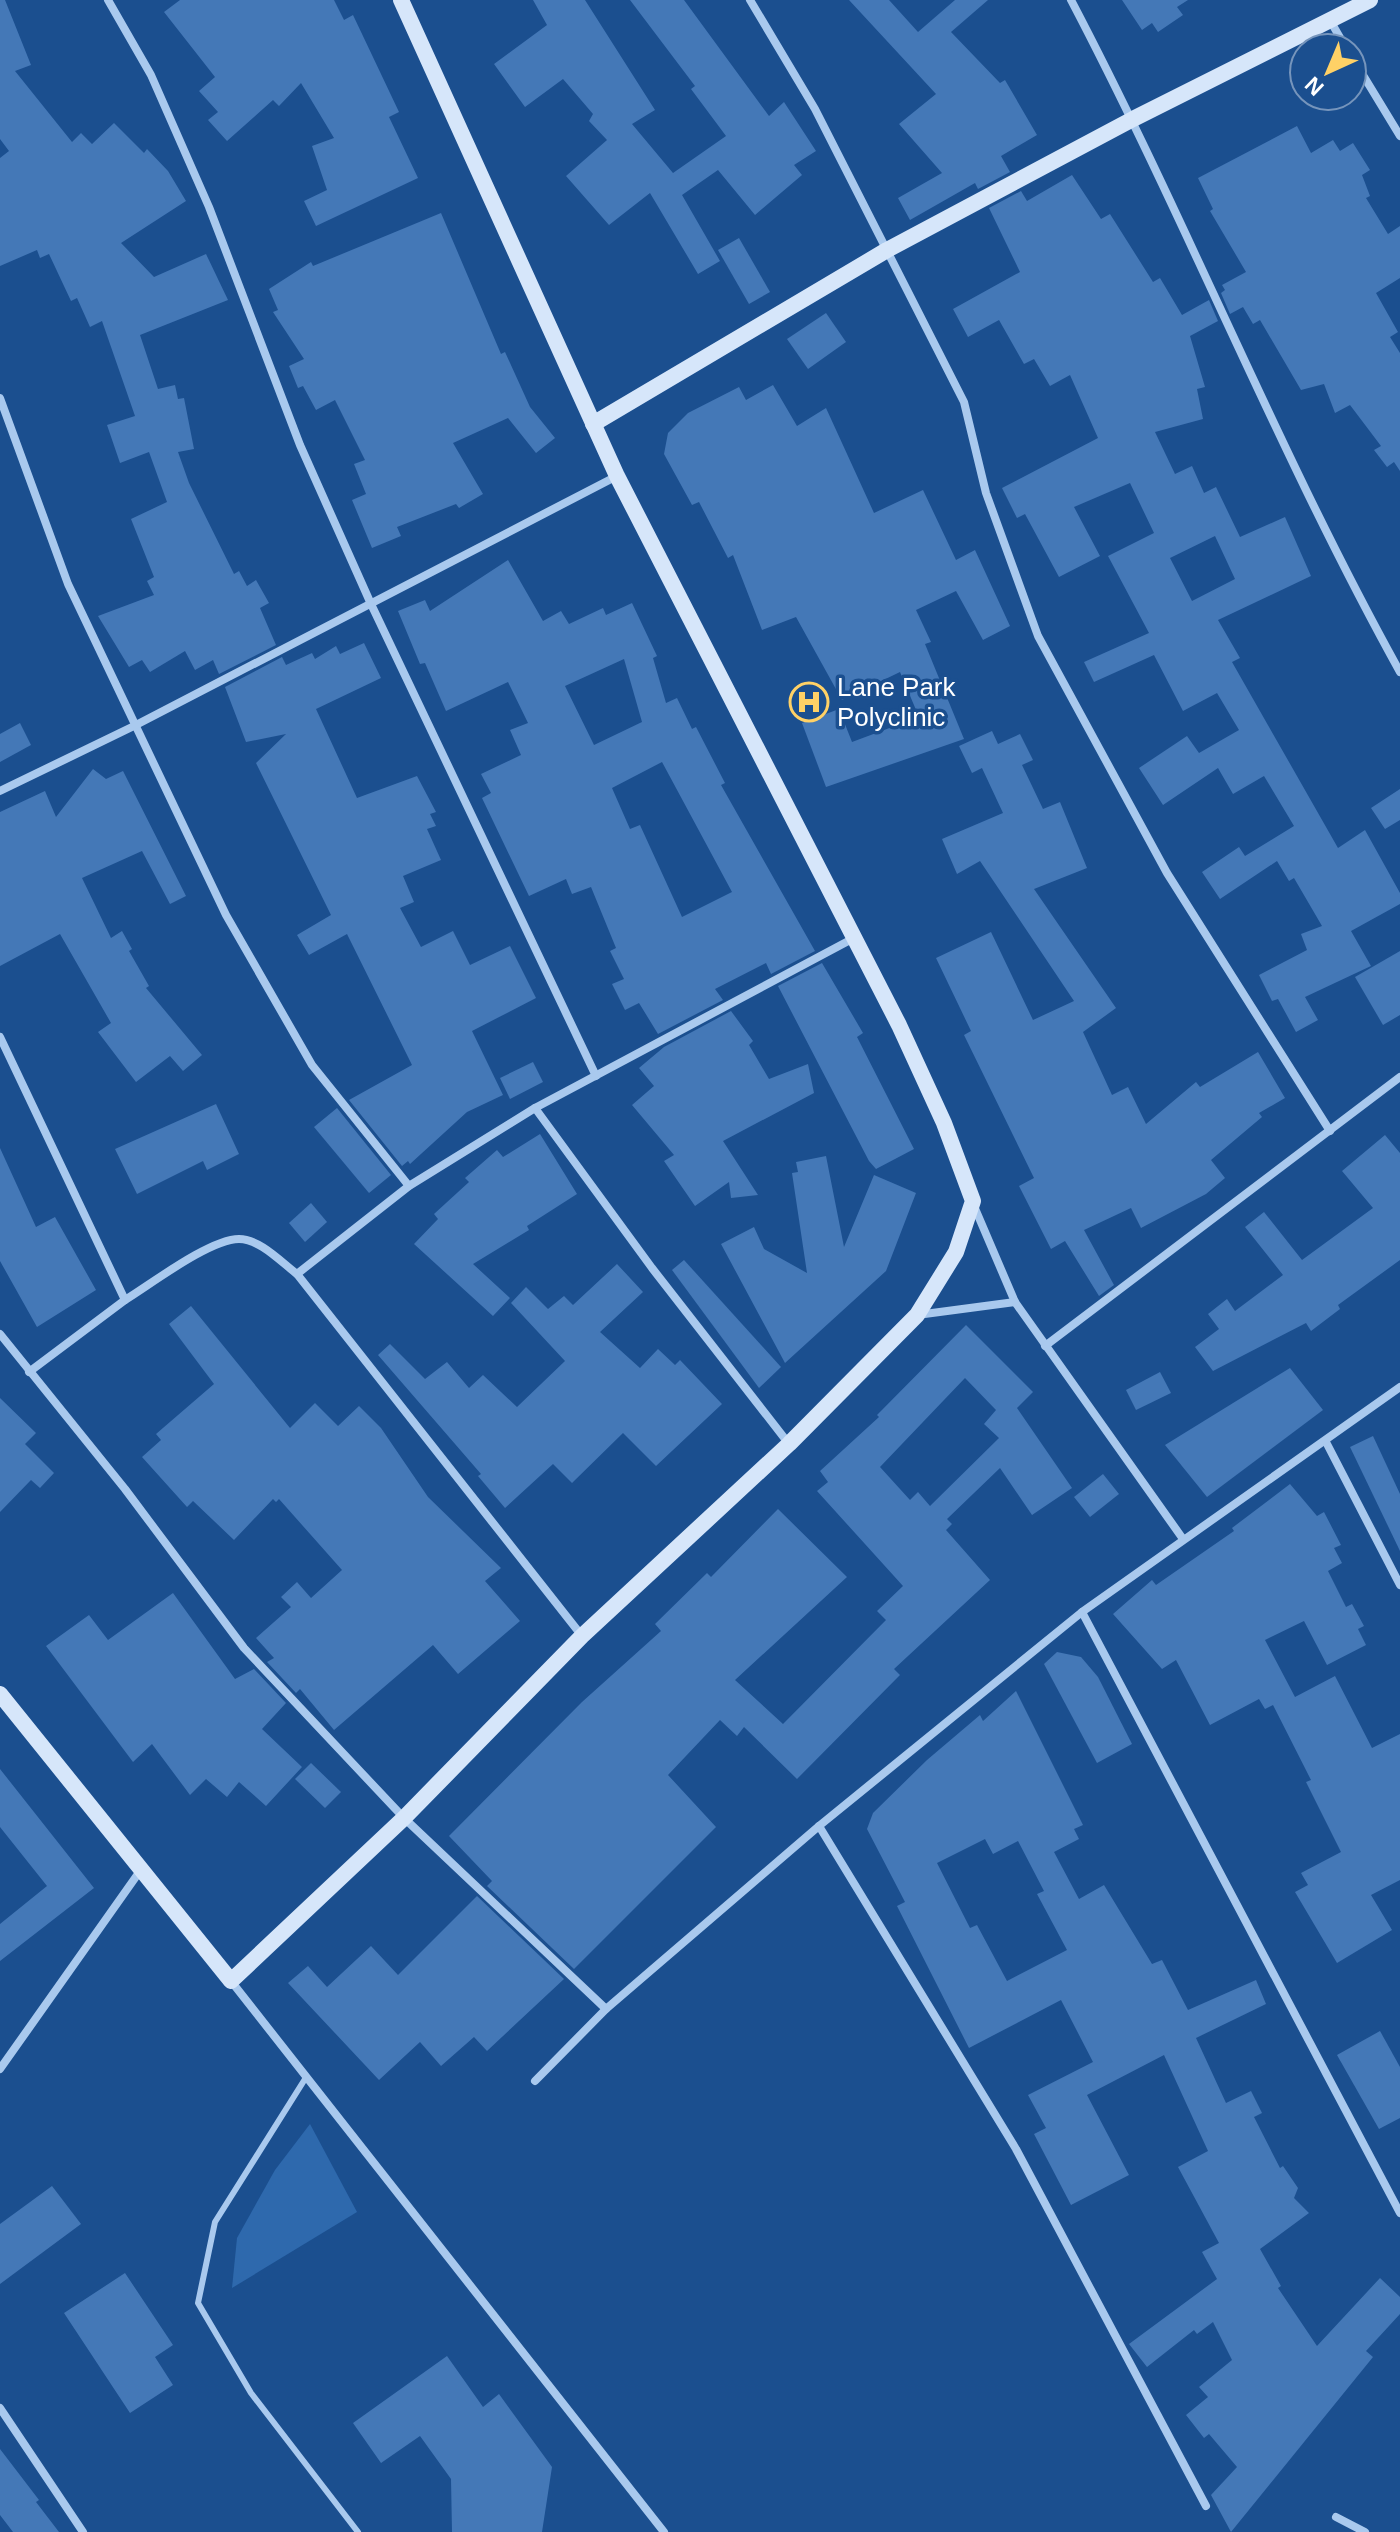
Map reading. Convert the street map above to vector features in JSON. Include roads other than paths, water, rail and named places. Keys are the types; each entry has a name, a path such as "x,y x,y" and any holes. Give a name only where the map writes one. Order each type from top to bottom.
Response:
{"street":[{"path":"108,0 151,75 209,207 300,445 371,604 596,1076"},
{"path":"401,0 617,476 854,938 944,1123 1015,1302 1183,1539"},
{"path":"750,0 815,109 964,402 986,493 1038,636 1167,873 1330,1131"},
{"path":"1071,0 1133,119 1347,576 1400,672"},
{"path":"593,424 887,250 1133,119 1370,0"},
{"path":"1331,22 1337,32"},
{"path":"1368,83 1400,136"},
{"path":"0,398 68,584 226,915 312,1065 409,1186"},
{"path":"0,791 134,726 617,476"},
{"path":"297,1274 409,1186 535,1108 854,938"},
{"path":"0,1037 125,1300"},
{"path":"1045,1346 1400,1077"},
{"path":"535,1108 789,1444"},
{"path":"231,1981 404,1818 582,1636 789,1444 917,1315 956,1252 973,1201"},
{"path":"29,1372 125,1300 216,1245 239,1239 255,1243 297,1274 582,1636"},
{"path":"917,1315 1015,1302"},
{"path":"0,1334 125,1489 244,1648 404,1818 606,2009"},
{"path":"535,2081 606,2009 819,1826 1082,1612 1400,1387"},
{"path":"1326,1442 1400,1585"},
{"path":"1082,1612 1400,2213"},
{"path":"0,1694 231,1981 664,2532"},
{"path":"819,1826 1016,2149 1206,2506"},
{"path":"0,2069 140,1871"},
{"path":"0,2408 3,2419 83,2532"},
{"path":"1336,2517 1365,2532"}],"lane":[{"path":"305,2079 215,2222 198,2303 251,2393 358,2532"}],"place":[{"name":"Lane Park Polyclinic","path":"809,702"}]}
